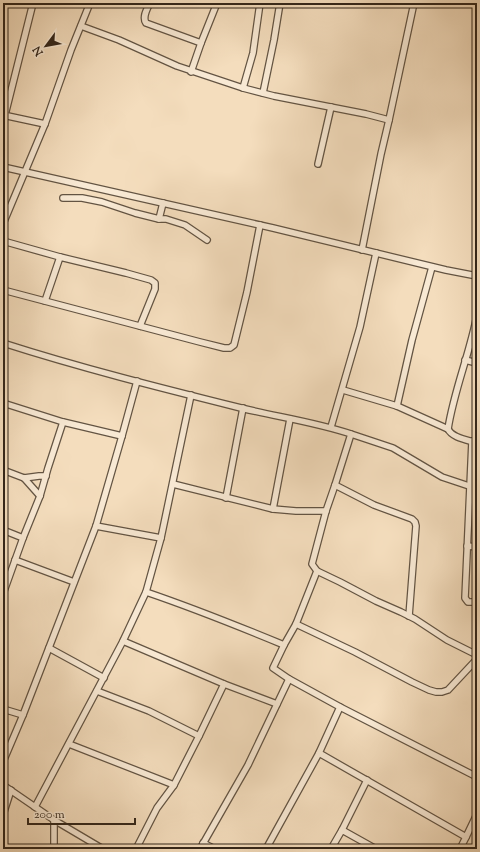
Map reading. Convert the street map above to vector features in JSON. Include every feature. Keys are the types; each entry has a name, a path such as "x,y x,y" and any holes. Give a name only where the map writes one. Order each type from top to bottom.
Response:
{"street":[{"path":"33,3 4,115 45,124"},
{"path":"3,224 45,124 71,50 90,3"},
{"path":"150,3 144,18 146,23 201,43"},
{"path":"191,72 217,3"},
{"path":"242,88 253,53 260,3"},
{"path":"263,93 280,3"},
{"path":"362,250 414,3"},
{"path":"81,26 119,40 170,64 242,88 390,120"},
{"path":"318,164 331,107"},
{"path":"3,167 260,225 432,267 477,276"},
{"path":"63,198 82,198 102,202 135,213 159,219 166,219 184,225 207,240"},
{"path":"159,219 163,203"},
{"path":"3,290 224,348 230,348 234,345 247,292 260,225"},
{"path":"3,241 151,280 155,283 155,289 140,326"},
{"path":"331,427 360,327 376,253"},
{"path":"45,301 60,257"},
{"path":"398,406 412,340 432,267"},
{"path":"448,429 477,315"},
{"path":"3,343 49,358 191,395 290,419 331,427 393,448 442,477 469,486"},
{"path":"465,360 477,363"},
{"path":"3,762 23,716 96,526 137,381"},
{"path":"342,390 398,406 448,429 449,432 453,434 474,442 469,486 465,598 468,602 477,602"},
{"path":"35,807 70,744 123,641 146,592 160,538 191,395"},
{"path":"3,403 63,422 122,436"},
{"path":"226,498 242,408"},
{"path":"435,423 450,418"},
{"path":"273,509 290,419"},
{"path":"4,591 40,496 63,422"},
{"path":"351,434 326,511 312,564 316,571 409,616 447,640 477,655"},
{"path":"3,470 24,478 40,496"},
{"path":"24,478 46,476"},
{"path":"172,484 273,509 326,511"},
{"path":"335,485 374,505 412,519 415,522 416,526 409,616"},
{"path":"96,526 160,538"},
{"path":"3,530 23,538"},
{"path":"467,546 477,547"},
{"path":"15,560 74,582"},
{"path":"316,571 296,624 284,644 273,668 340,707 477,777"},
{"path":"146,592 198,610 284,644"},
{"path":"296,624 412,682 436,692 448,690 477,659"},
{"path":"123,641 224,684 277,704"},
{"path":"48,648 104,678"},
{"path":"200,849 248,765 290,679"},
{"path":"136,849 157,808 174,785 224,684"},
{"path":"97,690 149,712 199,736"},
{"path":"266,849 319,753 340,707"},
{"path":"3,709 23,716"},
{"path":"70,744 174,785"},
{"path":"319,753 466,837"},
{"path":"331,849 367,780"},
{"path":"3,784 54,820 103,849"},
{"path":"3,815 10,790"},
{"path":"460,849 477,814"},
{"path":"54,820 54,849"},
{"path":"342,830 376,849"},
{"path":"203,843 215,849"}]}
